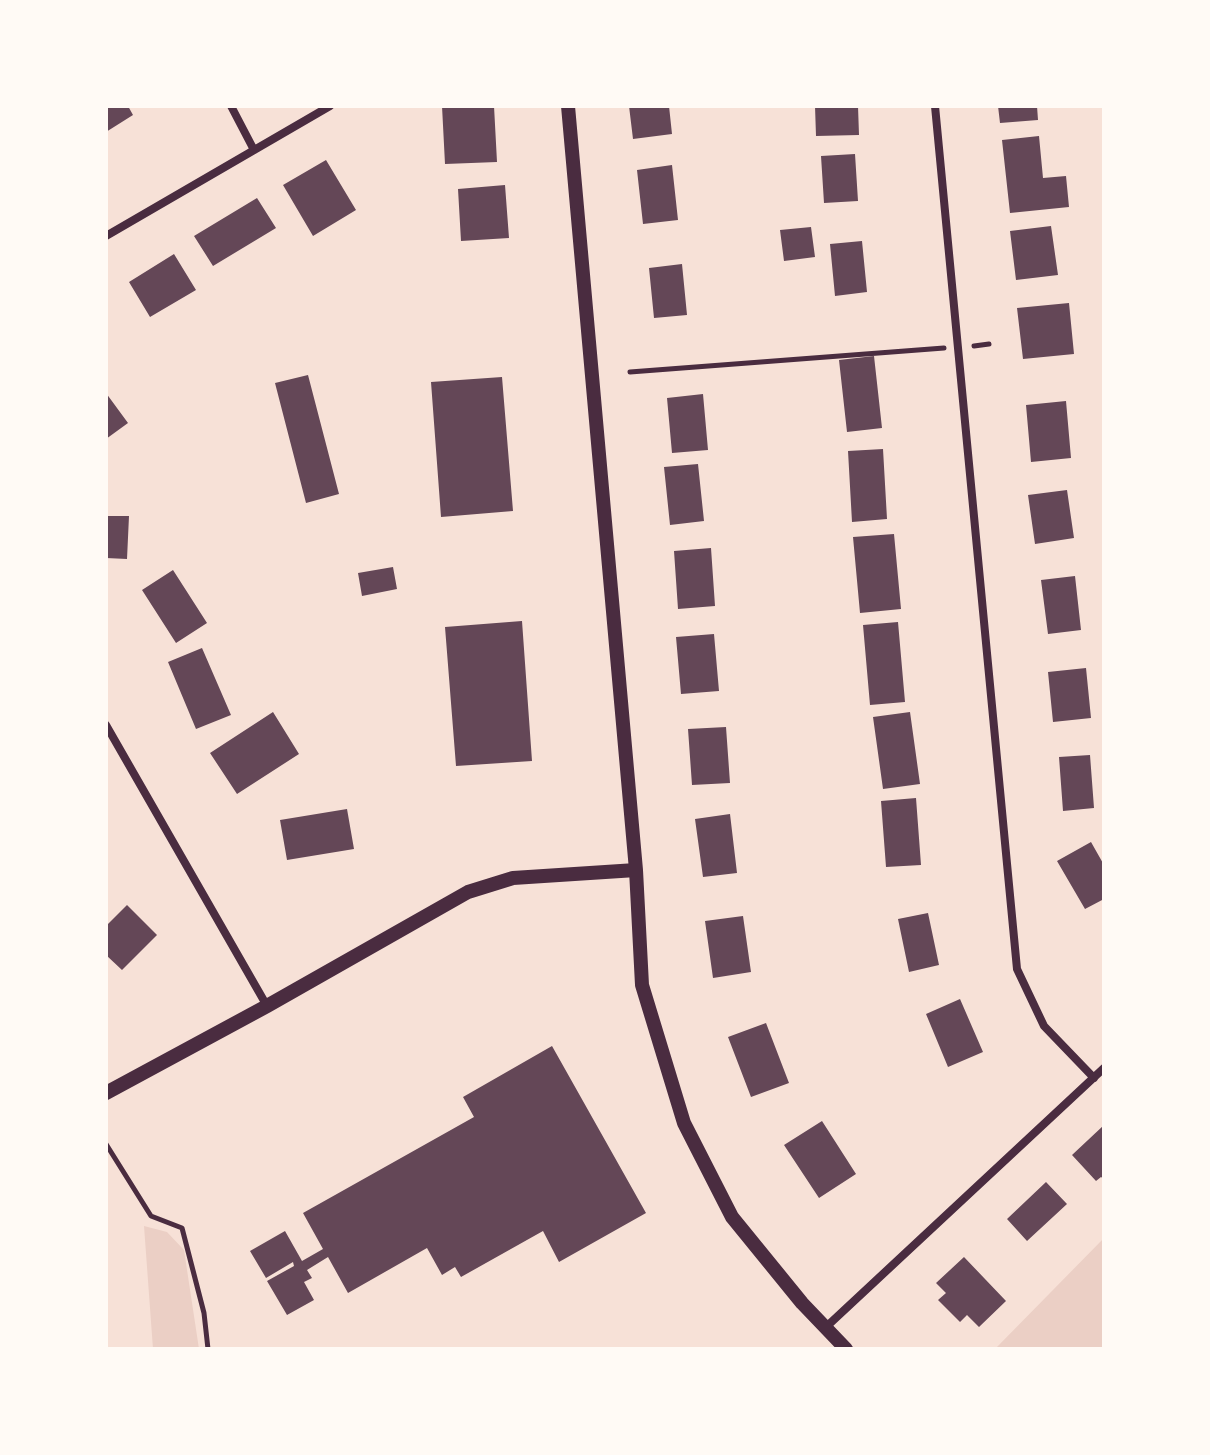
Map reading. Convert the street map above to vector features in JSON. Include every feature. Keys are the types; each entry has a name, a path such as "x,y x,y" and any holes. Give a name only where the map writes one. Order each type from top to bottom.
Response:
{"street":[{"path":"231,106 254,150"},
{"path":"106,236 330,106"},
{"path":"568,106 636,870 642,985 684,1123 732,1217 846,1349"},
{"path":"935,106 1017,969 1044,1026 1094,1078"},
{"path":"106,725 267,1006"},
{"path":"106,1093 468,892 513,878 636,870"},
{"path":"825,1328 1104,1068"}],"path":[{"path":"973,346 989,344"},
{"path":"630,372 958,347"},
{"path":"106,1144 151,1216 182,1228 204,1313 208,1349"}],"shaded area":[{"path":"144,1226 167,1232 184,1250 199,1349 153,1349"},
{"path":"1104,1238 1104,1349 995,1349"}],"building":[{"path":"106,106 128,106 133,115 106,132"},
{"path":"442,106 494,106 497,162 445,164"},
{"path":"629,106 669,106 672,134 633,139"},
{"path":"815,106 858,106 859,135 816,136"},
{"path":"998,106 1037,106 1038,120 1000,123"},
{"path":"1039,136 1043,178 1066,176 1069,207 1010,213 1002,140"},
{"path":"855,154 858,201 824,203 821,156"},
{"path":"326,160 356,210 313,236 283,185"},
{"path":"672,165 678,220 643,224 637,170"},
{"path":"505,185 509,238 461,241 458,189"},
{"path":"257,198 276,228 213,266 194,236"},
{"path":"1051,226 1058,275 1016,280 1010,231"},
{"path":"811,227 815,257 784,261 780,230"},
{"path":"862,241 867,292 835,296 830,244"},
{"path":"174,254 196,290 150,317 129,282"},
{"path":"682,264 687,315 654,318 649,268"},
{"path":"1069,303 1074,354 1023,359 1017,308"},
{"path":"874,356 882,428 847,432 839,360"},
{"path":"308,375 339,494 306,503 275,383"},
{"path":"502,377 513,511 441,517 431,382"},
{"path":"106,393 128,423 106,439"},
{"path":"703,394 708,450 672,453 667,398"},
{"path":"1066,401 1071,458 1031,462 1026,405"},
{"path":"883,449 887,519 852,522 848,451"},
{"path":"698,464 704,521 670,525 664,467"},
{"path":"1067,490 1074,538 1035,544 1028,495"},
{"path":"106,516 129,516 127,559 106,558"},
{"path":"894,534 901,609 860,613 853,537"},
{"path":"711,548 715,606 678,609 674,551"},
{"path":"393,567 397,589 362,596 358,573"},
{"path":"173,570 207,623 176,643 142,590"},
{"path":"1075,576 1081,630 1048,634 1041,580"},
{"path":"522,621 532,761 456,766 445,627"},
{"path":"898,622 905,702 870,705 863,625"},
{"path":"714,634 719,691 681,694 676,637"},
{"path":"202,648 231,715 196,729 168,662"},
{"path":"1086,668 1091,718 1053,722 1048,672"},
{"path":"273,712 299,754 237,794 210,753"},
{"path":"910,712 920,784 883,789 873,717"},
{"path":"726,727 730,783 692,785 688,729"},
{"path":"1090,755 1094,808 1063,811 1059,757"},
{"path":"916,798 921,865 886,867 881,801"},
{"path":"347,809 354,849 287,860 280,820"},
{"path":"730,814 737,873 703,877 695,819"},
{"path":"1091,842 1104,865 1104,899 1085,909 1057,861"},
{"path":"127,905 157,935 122,970 106,955 106,926"},
{"path":"928,913 939,965 909,972 898,919"},
{"path":"743,916 751,972 713,978 705,921"},
{"path":"960,999 983,1052 948,1067 926,1014"},
{"path":"766,1023 789,1083 751,1097 728,1037"},
{"path":"552,1046 646,1213 559,1262 543,1231 461,1277 455,1267 442,1275 427,1248 348,1293 328,1257 307,1270 312,1278 304,1282 314,1300 287,1315 267,1281 294,1266 293,1262 266,1278 250,1251 285,1231 302,1261 323,1249 303,1213 474,1117 463,1097"},
{"path":"822,1121 856,1174 819,1198 784,1145"},
{"path":"1104,1125 1104,1179 1101,1177 1096,1181 1072,1155"},
{"path":"1046,1182 1067,1204 1027,1241 1007,1219"},
{"path":"964,1257 1006,1301 979,1327 967,1315 960,1322 938,1300 946,1293 936,1283"}]}
